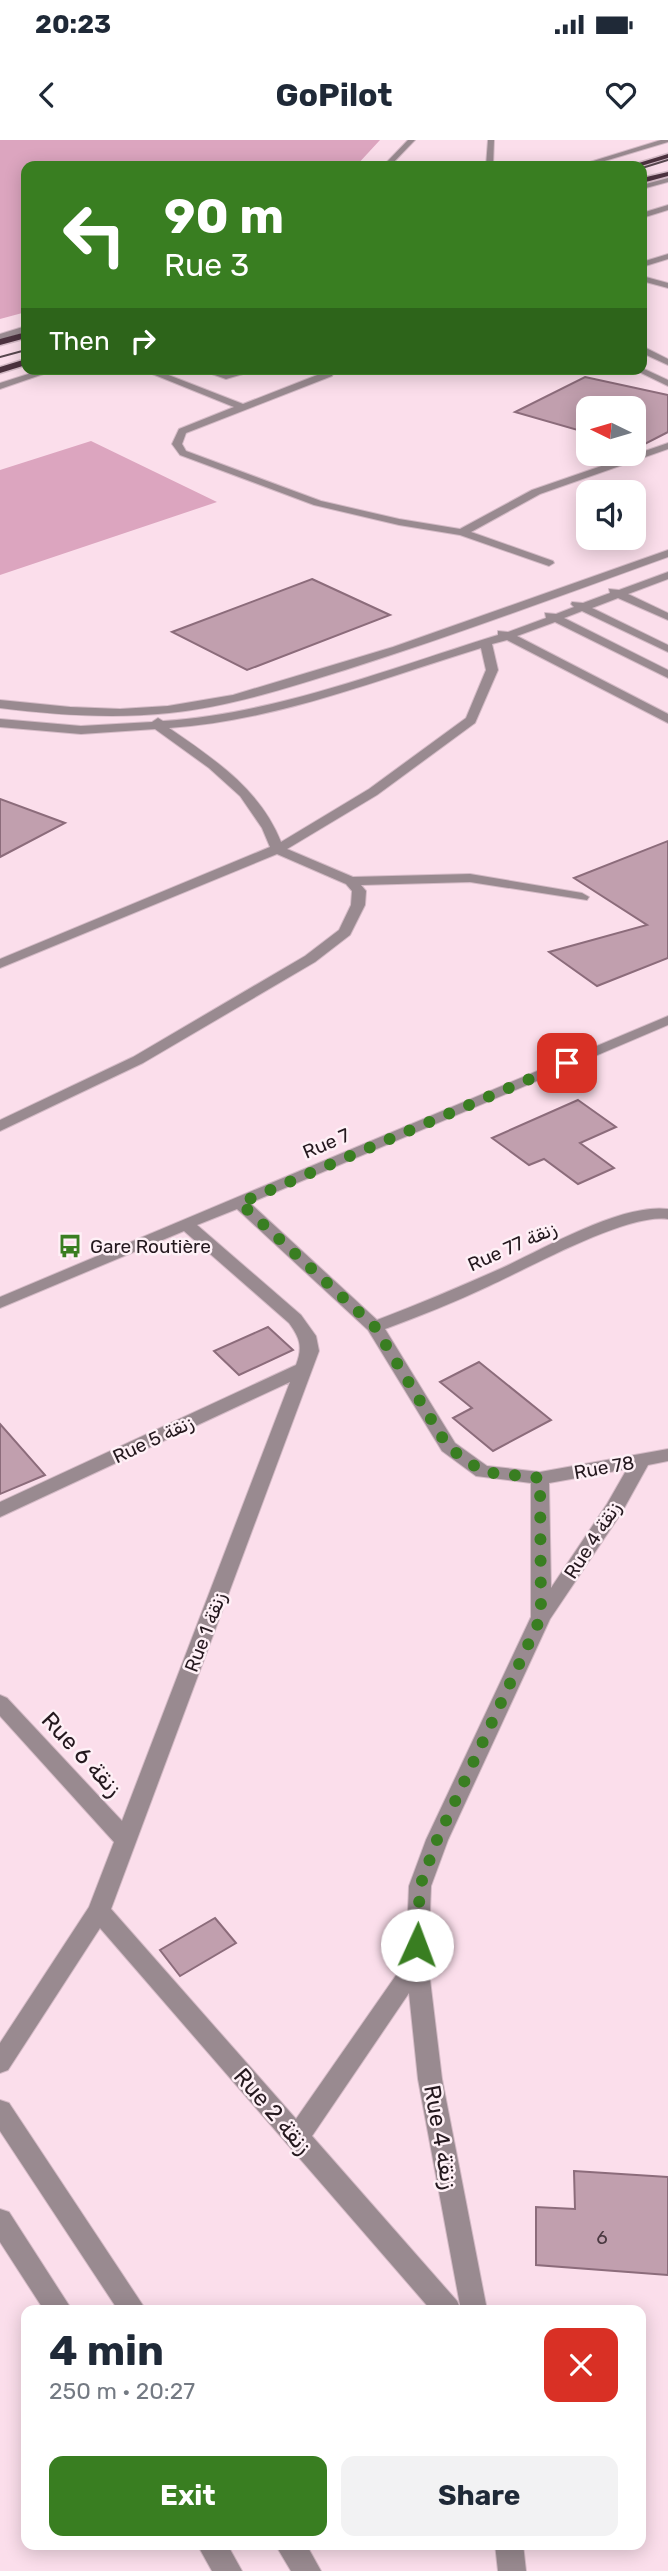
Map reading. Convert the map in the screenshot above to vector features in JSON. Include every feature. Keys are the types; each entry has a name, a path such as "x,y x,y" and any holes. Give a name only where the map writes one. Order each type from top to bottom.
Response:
{"highway":[{"path":"647,162 668,156"},
{"path":"647,183 668,174"},
{"path":"0,340 21,334"},
{"path":"0,351 21,345"},
{"path":"0,370 21,364"}],"street":[{"path":"391,161 412,140"},
{"path":"490,161 491,140"},
{"path":"598,161 668,141"},
{"path":"647,184 668,180"},
{"path":"647,186 668,192"},
{"path":"647,214 668,208"},
{"path":"647,263 668,256"},
{"path":"647,280 668,286"},
{"path":"647,352 668,362"},
{"path":"647,374 668,383"},
{"path":"0,386 35,375"},
{"path":"159,375 244,408"},
{"path":"326,375 182,431 177,444 183,453 317,503 399,523 462,532 550,563"},
{"path":"462,532 536,492 668,446"},
{"path":"650,452 668,459"},
{"path":"0,704 47,710 152,710 189,708 264,692 480,623 668,553"},
{"path":"0,723 81,730 205,722 281,705 486,643 668,575"},
{"path":"590,581 668,617"},
{"path":"553,594 668,649"},
{"path":"523,606 555,618 668,675"},
{"path":"480,623 668,719"},
{"path":"0,964 276,849 321,825 373,792 471,720 492,670 486,643"},
{"path":"152,710 160,727 233,780 270,828 276,849"},
{"path":"276,849 351,881 470,878 582,897"},
{"path":"0,1126 138,1060 310,959 345,932 358,905 359,891 351,881"},
{"name":"Rue 7","path":"0,1303 668,1020"},
{"name":"Rue 78","path":"240,1203 375,1327 448,1447 483,1472 540,1478 668,1455"},
{"name":"Rue 77 زنقة","path":"375,1327 440,1302 637,1214 668,1214"},
{"name":"Rue 1 زنقة","path":"0,2063 99,1911 310,1351 307,1336 295,1320 186,1224"},
{"name":"Rue 5 زنقة","path":"0,1510 306,1367"},
{"name":"Rue 4 زنقة","path":"473,2305 430,2079 417,1963 420,1886 437,1840 541,1617 615,1507 641,1460"},
{"name":"Rue 4 زنقة","path":"540,1478 541,1617"},
{"name":"Rue 6 زنقة","path":"0,1703 126,1840"},
{"name":"Rue 2 زنقة","path":"99,1911 444,2305"},
{"path":"296,2139 417,1963"},
{"path":"0,2111 130,2305"},
{"path":"0,2220 56,2305"},
{"path":"215,2550 228,2571"},
{"path":"293,2550 307,2571"},
{"path":"510,2550 512,2571"}],"shaded area":[{"path":"0,140 380,140 361,161 21,161 21,313 0,319"},
{"path":"91,441 217,502 0,575 0,470"}],"building":[{"path":"585,377 668,395 668,432 646,443 646,396 576,396 576,430 515,412"},
{"path":"312,579 390,615 247,670 172,632"},
{"path":"0,799 65,823 0,857"},
{"path":"668,841 668,958 597,986 549,952 647,925 574,878"},
{"path":"578,1100 616,1127 580,1143 614,1168 578,1184 544,1159 529,1165 492,1138"},
{"path":"268,1327 293,1350 239,1375 214,1351"},
{"path":"479,1362 551,1420 493,1451 453,1418 472,1408 440,1382"},
{"path":"0,1424 45,1475 0,1494"},
{"path":"215,1918 236,1943 180,1976 160,1950"},
{"path":"574,2171 668,2177 668,2275 536,2265 536,2207 575,2209"}],"tram line":[{"path":"647,166 668,160"},
{"path":"0,357 21,351"}],"place":[{"name":"Gare Routière","path":"70,1246"}],"route":[{"path":"417,1945 420,1886 437,1840 541,1617 540,1478 483,1472 448,1447 375,1327 240,1203 567,1063"}]}
